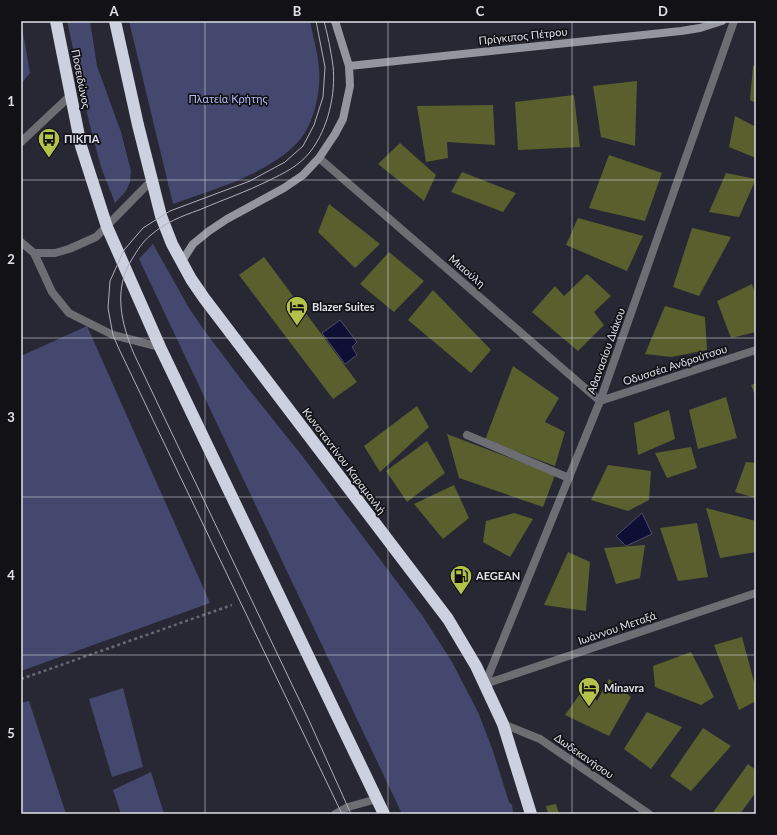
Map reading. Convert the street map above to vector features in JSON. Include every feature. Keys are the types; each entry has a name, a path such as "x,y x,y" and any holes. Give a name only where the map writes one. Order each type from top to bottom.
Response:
{"highway":[{"name":"Ποσειδώνος","path":"56,21 80,142 107,227"},
{"name":"Κωνσταντίνου Καραμανλή","path":"115,21 138,124 161,216 172,244 191,279 204,298 448,619 476,666 503,724 531,814"},
{"path":"107,227 160,347 384,814"}],"main road":[{"path":"182,261 194,244 209,231 227,219 284,188 303,174 319,158 335,134 343,119 350,86 350,66 335,21"},
{"name":"Πρίγκιπος Πέτρου","path":"350,66 681,31 700,28 722,21"}],"street":[{"name":"Αθανασίου Διάκου","path":"485,684 600,401 734,21"},
{"path":"21,142 71,95"},
{"name":"Μιαούλη","path":"319,158 600,401"},
{"path":"34,253 55,253 69,249 96,237 152,180"},
{"path":"21,242 34,253 52,292 69,313 113,336 160,347"},
{"name":"Οδυσσέα Ανδρούτσου","path":"600,401 756,350"},
{"path":"467,435 569,478"},
{"name":"Ιωάννου Μεταξά","path":"485,684 756,593"},
{"name":"Δωδεκανήσου","path":"503,724 540,739 649,814"},
{"path":"335,814 348,807 377,800"}],"path":[{"path":"21,679 232,605"}],"green space":[{"path":"21,21 30,73 21,84"},
{"path":"67,21 90,21 97,66 121,132 131,171 130,182 126,191 115,203 101,167 89,122"},
{"name":"Πλατεία Κρήτης","path":"129,21 310,21 317,51 319,87 312,118 303,136 284,154 255,172 222,187 173,204"},
{"path":"153,244 189,308 204,330 303,457 422,615 452,662 478,712 493,751 509,802 512,805 512,814 402,814 139,259"},
{"path":"87,326 210,603 21,671 21,356"},
{"path":"123,688 143,767 112,777 89,699"},
{"path":"29,701 66,814 21,814 21,703"},
{"path":"151,772 164,814 121,814 113,790"}],"shaded area":[{"path":"340,320 357,342 352,347 357,355 345,364 322,333"},
{"path":"642,513 652,534 626,546 616,536"}],"building":[{"path":"756,64 756,103 750,100 753,66"},
{"path":"637,81 635,146 601,137 593,86"},
{"path":"574,95 580,147 518,150 515,102"},
{"path":"493,105 495,145 447,142 448,158 426,162 417,106"},
{"path":"735,116 756,127 756,158 729,147"},
{"path":"400,143 436,175 424,201 378,164"},
{"path":"609,155 662,173 645,221 589,208"},
{"path":"462,172 516,193 503,212 451,192"},
{"path":"726,173 756,179 739,217 709,212"},
{"path":"329,204 380,244 355,268 318,232"},
{"path":"578,218 643,236 627,271 566,245"},
{"path":"692,228 731,237 699,296 673,287"},
{"path":"389,252 424,281 394,312 360,284"},
{"path":"264,257 357,382 333,399 239,275"},
{"path":"587,274 611,296 594,312 604,325 578,351 532,312 555,286 564,296"},
{"path":"752,284 756,295 756,332 731,338 717,301"},
{"path":"433,290 491,350 471,373 408,320"},
{"path":"665,306 705,317 707,350 671,357 645,354"},
{"path":"513,366 559,398 545,422 565,432 555,466 485,440"},
{"path":"756,383 756,397 751,385"},
{"path":"726,397 737,438 698,449 689,410"},
{"path":"417,406 429,427 380,472 364,446"},
{"path":"669,410 675,439 638,455 634,423"},
{"path":"447,434 555,475 543,507 459,478"},
{"path":"427,441 445,473 407,502 386,471"},
{"path":"691,447 697,468 667,478 655,453"},
{"path":"746,462 756,463 756,498 735,492"},
{"path":"608,465 651,471 649,500 628,511 591,500"},
{"path":"454,485 469,518 443,539 414,504"},
{"path":"706,508 756,521 756,552 720,558"},
{"path":"514,513 533,519 510,557 483,542 486,521"},
{"path":"697,523 708,577 678,581 660,528"},
{"path":"645,545 640,578 616,584 604,548"},
{"path":"568,552 590,562 586,611 544,605"},
{"path":"742,637 756,689 756,701 739,710 714,645"},
{"path":"691,652 714,697 701,705 655,687 653,666"},
{"path":"609,679 631,697 609,736 565,715 585,687 597,701"},
{"path":"647,712 682,727 651,769 624,749"},
{"path":"703,728 731,746 691,791 670,776"},
{"path":"748,764 756,770 756,792 740,814 712,814"},
{"path":"556,804 559,814 548,814 546,806"}],"tram line":[{"path":"316,21 325,67 323,97 314,125 303,146 285,162 250,181 170,211 143,228 124,250 110,281 108,308 113,335 119,349 342,814"},
{"path":"324,21 333,66 334,77 332,99 322,133 310,152 291,169 280,175 251,189 167,223 148,237 140,246 126,270 122,282 121,306 129,342 134,354 307,716 351,814"}],"place":[{"name":"ΠΙΚΠΑ","path":"49,158"},
{"name":"Blazer Suites","path":"297,326"},
{"name":"AEGEAN","path":"461,596"},
{"name":"Minavra","path":"589,708"}]}
